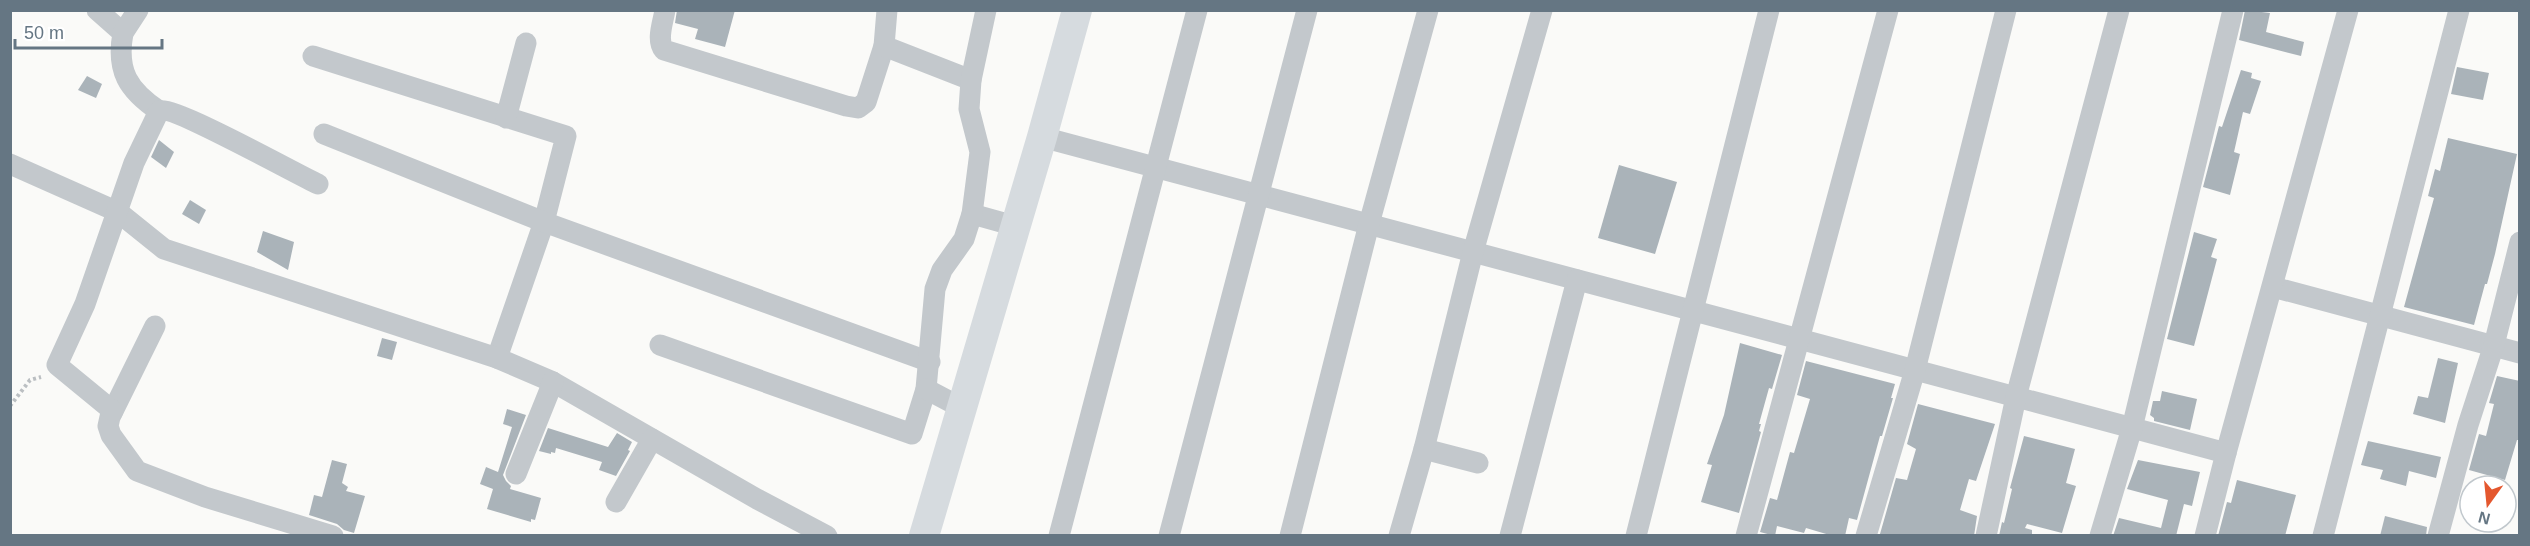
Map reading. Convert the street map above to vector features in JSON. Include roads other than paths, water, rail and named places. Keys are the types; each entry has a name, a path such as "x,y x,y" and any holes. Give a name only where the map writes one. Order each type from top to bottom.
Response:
{"street":[{"path":"97,10 123,33"},
{"path":"138,10 123,33 119,53 132,88 140,98 159,111 166,110 192,119 318,184"},
{"path":"665,10 660,37 660,45 664,50 858,108 866,102 884,46 887,10"},
{"path":"660,345 912,434 926,389 935,289 942,270 964,239 972,214 980,152 969,108 971,80 986,10"},
{"path":"924,536 1042,137 1077,10"},
{"path":"1059,536 1197,10"},
{"path":"1169,536 1307,10"},
{"path":"1290,536 1369,224 1428,10"},
{"path":"1399,536 1424,449 1473,252 1542,10"},
{"path":"1636,536 1769,10"},
{"path":"1746,536 1888,10"},
{"path":"1866,536 1915,370 2006,10"},
{"path":"1986,536 2016,397 2119,10"},
{"path":"2100,536 2132,428 2233,10"},
{"path":"2205,536 2348,10"},
{"path":"2324,536 2459,10"},
{"path":"506,118 526,43"},
{"path":"884,46 971,80"},
{"path":"313,56 566,136 544,222 497,358"},
{"path":"113,411 57,365 85,303 134,163 159,111"},
{"path":"324,134 544,222 930,362"},
{"path":"1042,137 2226,453"},
{"path":"10,164 118,212 164,249 497,358 553,382 757,499 827,536"},
{"path":"972,214 1016,226"},
{"path":"2438,536 2468,425 2494,345 2520,242"},
{"path":"1510,536 1577,280"},
{"path":"2273,287 2520,353"},
{"path":"154,326 108,426 111,435 136,471 205,497 333,536"},
{"path":"516,474 553,382"},
{"path":"926,389 962,408"},
{"path":"616,502 652,439"},
{"path":"1424,449 1478,463"}]}
